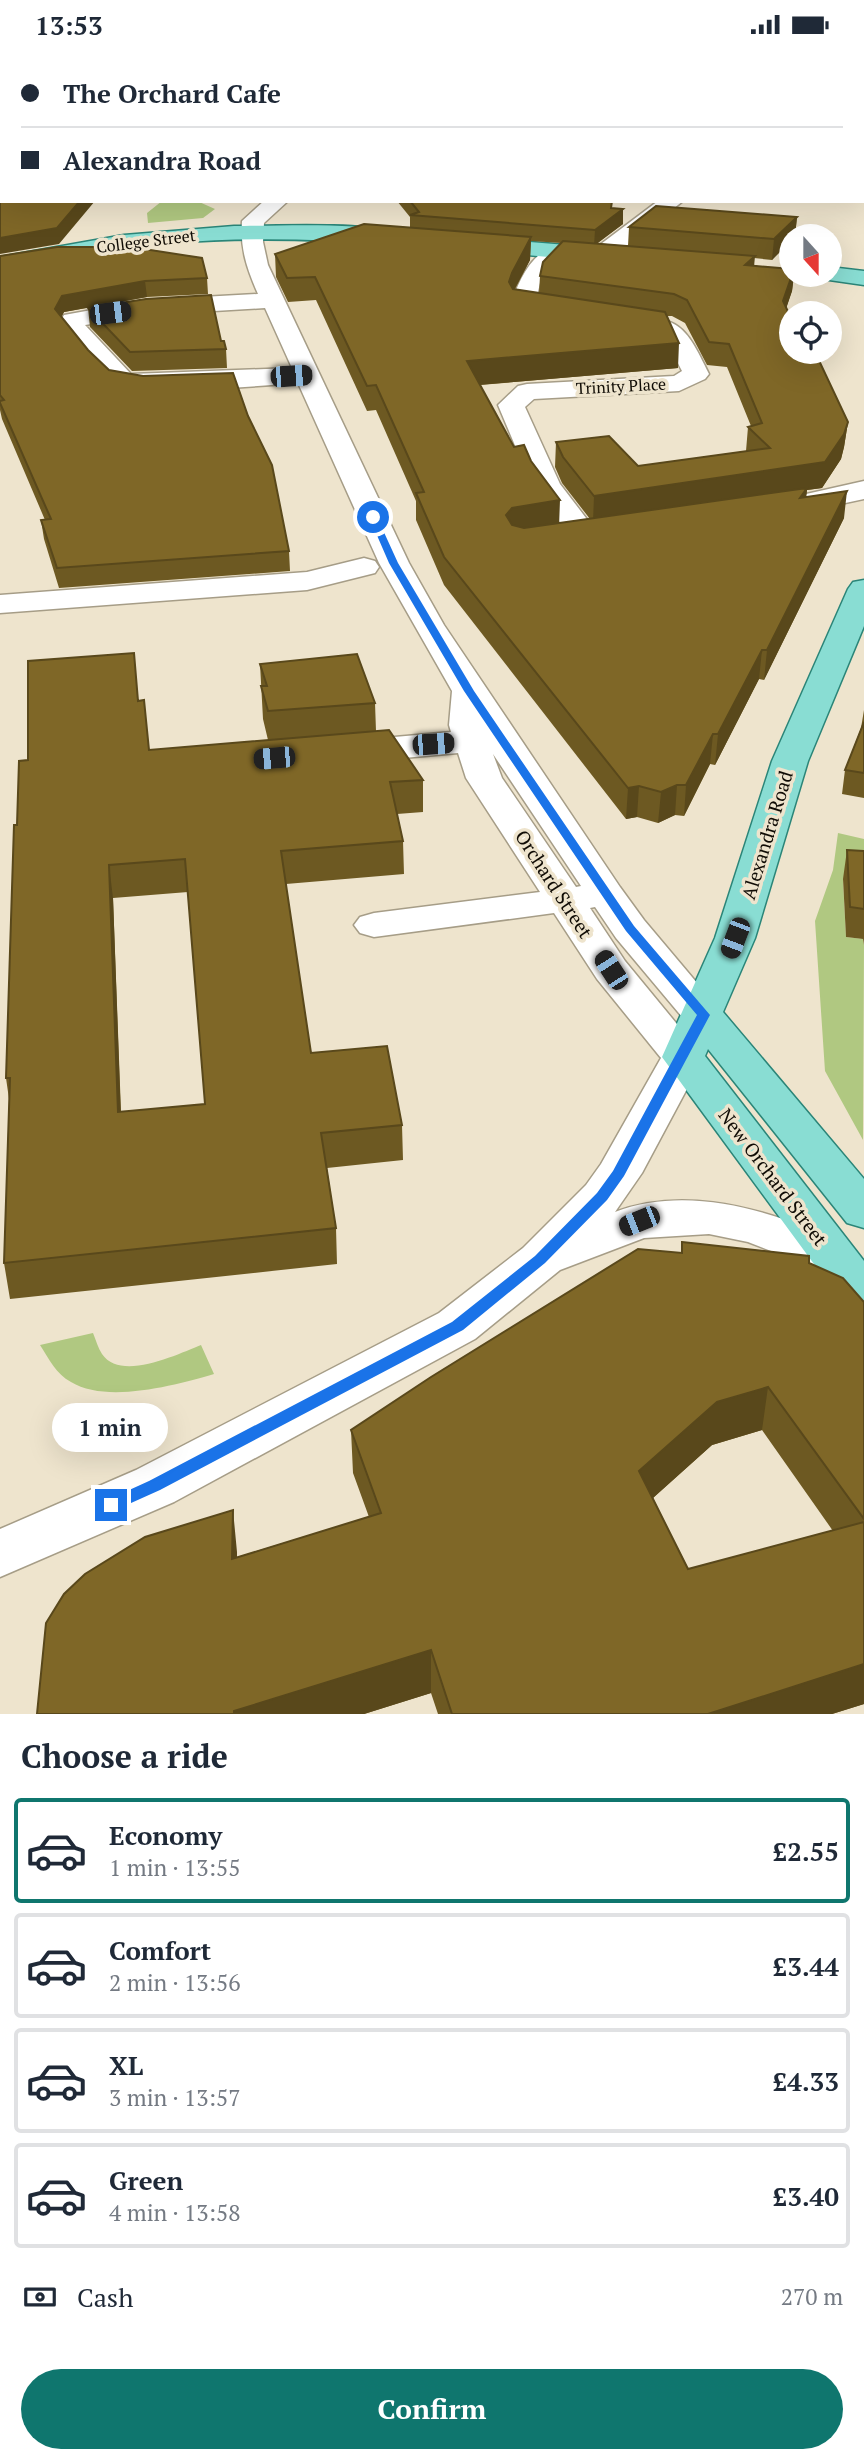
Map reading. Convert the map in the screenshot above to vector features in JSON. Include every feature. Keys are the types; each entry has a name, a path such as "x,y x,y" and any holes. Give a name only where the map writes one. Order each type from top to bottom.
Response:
{"main road":[{"name":"College Street","path":"0,264 139,240 251,233 316,233 406,239"},
{"path":"453,243 640,258"},
{"path":"842,275 864,278"},
{"name":"Alexandra Road","path":"683,1058 704,1015 735,938 790,761 864,589"},
{"path":"704,1015 864,1211"},
{"name":"New Orchard Street","path":"683,1058 864,1296"}],"street":[{"path":"251,233 253,221 275,203"},
{"path":"601,255 669,203"},
{"name":"Orchard Street","path":"251,233 257,265 394,563 469,691 605,894 630,929 704,1015"},
{"name":"Trinity Place","path":"547,541 598,533 546,486 511,405 527,392 679,383 696,374 675,330 663,324 523,306 529,281 557,251"},
{"path":"273,300 152,308 89,316 73,320 71,324 120,379 128,382 185,382 308,375"},
{"path":"771,508 864,490"},
{"path":"0,604 307,581 364,567"},
{"name":"Orchard Street","path":"469,691 466,725 484,778 611,970 683,1058"},
{"path":"315,754 472,741"},
{"path":"374,925 605,894"},
{"name":"Alexandra Road","path":"0,1554 155,1486 457,1326 540,1259 602,1197 619,1173 683,1058"},
{"path":"540,1259 639,1221 709,1217 757,1227 833,1257"}],"green space":[{"path":"160,203 202,203 215,209 203,218 148,223 147,213"},
{"path":"838,833 864,839 864,881 843,880 846,937 863,939 864,945 863,1140 825,1071 815,921 833,870"},
{"path":"93,1333 102,1354 111,1362 122,1366 150,1363 201,1345 214,1374 162,1387 103,1392 71,1382 61,1375 40,1345"}],"building":[{"path":"0,203 78,203 57,228 0,238"},
{"path":"412,203 612,203 611,208 623,209 595,230 410,215 419,212"},
{"path":"656,206 797,217 790,224 779,224 779,234 774,239 629,227"},
{"path":"364,224 531,237 512,273 509,282 513,289 665,312 679,343 467,361 514,447 524,445 531,461 560,500 512,508 506,515 512,525 524,528 807,488 800,498 847,491 767,650 762,650 718,734 713,734 686,785 677,785 661,792 639,786 628,788 444,557 416,493 424,492 376,385 367,386 315,277 287,278 275,254"},
{"path":"563,241 755,256 745,265 779,268 779,287 788,287 783,301 779,301 779,364 821,364 848,422 844,434 825,462 594,496 563,457 556,442 609,436 638,466 770,448 748,427 762,423 729,344 709,342 687,300 674,294 540,276 543,262"},
{"path":"57,247 131,247 202,258 207,278 145,281 62,296 55,309 88,350 109,370 143,376 233,373 248,416 272,465 289,551 57,568 41,520 51,519 0,403 4,400 0,395 0,256"},
{"path":"211,295 221,341 224,341 226,349 130,352 88,308 146,299"},
{"path":"134,653 138,701 144,700 149,750 389,730 423,780 390,782 403,841 281,851 311,1053 387,1046 402,1125 321,1133 336,1228 4,1263 10,1078 6,1078 14,825 17,825 19,761 28,760 28,661","holes":["185,859 205,1104 118,1112 109,865"]},
{"path":"357,654 375,703 268,711 261,686 267,686 260,664"},
{"path":"864,722 864,773 845,770"},
{"path":"847,850 864,851 864,909 850,907"},
{"path":"682,1242 809,1256 809,1263 843,1278 864,1302 864,1519 768,1387 717,1402 639,1471 688,1569 864,1522 864,1664 708,1714 452,1714 431,1650 234,1711 234,1714 37,1714 46,1623 64,1594 85,1574 145,1537 233,1510 232,1559 381,1513 351,1430 431,1377 638,1249 682,1253"}],"route":[{"path":"111,1505 155,1486 457,1326 540,1259 602,1197 619,1173 704,1015 630,929 574,850 428,625 394,563 373,517"}]}
